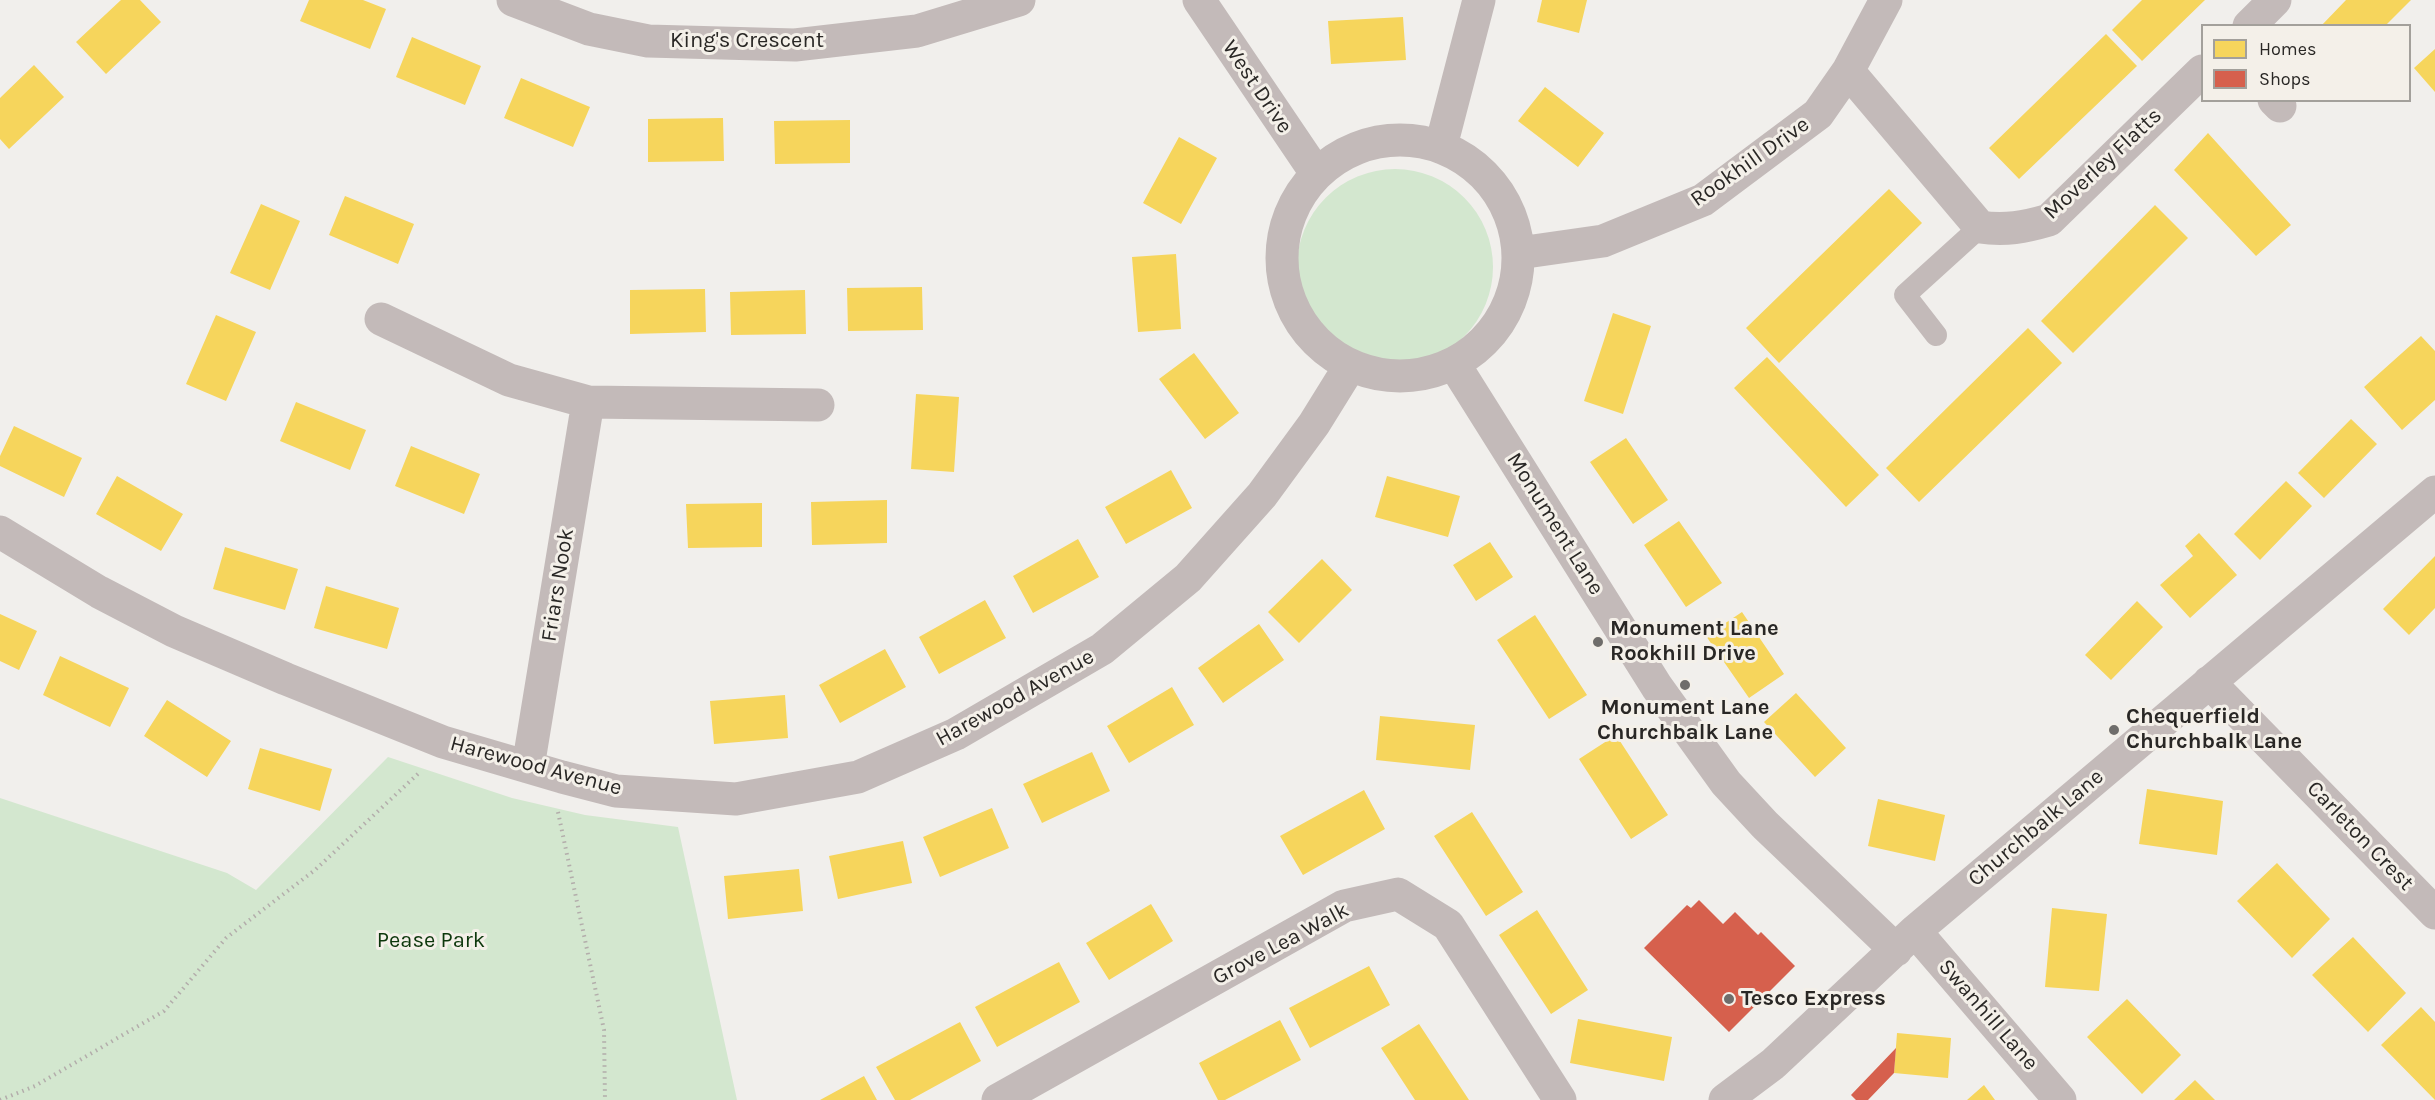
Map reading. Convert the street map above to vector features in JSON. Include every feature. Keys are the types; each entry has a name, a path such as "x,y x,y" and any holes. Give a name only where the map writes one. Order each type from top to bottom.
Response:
{"street":[{"name":"King's Crescent","path":"513,0 589,29 648,41 795,45 917,31 1019,0"},
{"name":"West Drive","path":"1199,0 1316,173"},
{"path":"1442,146 1479,0"},
{"name":"Rookhill Drive","path":"1519,253 1603,241 1702,200 1818,114 1848,71 1886,0"},
{"path":"2251,24 2275,0"},
{"path":"1848,71 1980,227"},
{"name":"Moverley Flatts","path":"1980,227 2016,229 2049,220 2201,72"},
{"path":"1408,139 1442,146 1472,163 1496,188 1512,219 1519,253 1515,287 1503,318 1482,345 1454,364 1420,376 1384,376 1350,366 1318,345 1295,315 1282,279 1282,240 1293,204 1316,173 1343,153 1374,141 1408,139"},
{"path":"381,319 509,380 588,402 818,405"},
{"name":"Monument Lane","path":"1454,364 1657,687 1726,783 1765,825 1906,940"},
{"name":"Harewood Avenue","path":"0,532 99,592 174,631 443,742 562,777 616,790 736,799 858,777 957,734 1102,649 1188,578 1262,495 1314,424 1350,366"},
{"name":"Friars Nook","path":"528,767 588,402"},
{"name":"Churchbalk Lane","path":"1725,1100 1773,1064 1906,940 2435,492"},
{"name":"Carleton Crest","path":"2209,682 2435,913"},
{"name":"Grove Lea Walk","path":"998,1100 1344,906 1398,894 1448,925 1560,1100"},
{"name":"Swanhill Lane","path":"1906,940 2060,1100"}],"lane":[{"path":"1936,335 1905,295 1980,227"}],"path":[{"path":"0,1100 35,1086 164,1011 226,938 315,870 423,769 443,742"},
{"path":"562,777 556,801 604,1030 605,1100"}],"green space":[{"path":"1395,169 1423,173 1441,181 1457,191 1471,205 1489,239 1493,267 1489,295 1481,313 1471,329 1457,343 1423,361 1395,365 1367,361 1349,353 1333,343 1319,329 1301,295 1297,267 1301,239 1309,221 1319,205 1333,191 1367,173"},
{"name":"Pease Park","path":"388,757 512,798 585,815 678,827 737,1100 0,1100 0,798 227,873 256,890"}],"building: Homes":[{"path":"121,0 140,0 161,22 106,74 76,42"},
{"path":"309,0 363,0 386,9 370,49 300,21"},
{"path":"1542,0 1587,0 1579,33 1537,22"},
{"path":"2142,0 2205,0 2142,61 2112,30"},
{"path":"2346,0 2411,0 2387,24 2323,24"},
{"path":"1403,17 1406,60 1331,64 1328,21"},
{"path":"2106,34 2137,66 2019,179 1989,148"},
{"path":"412,37 481,66 465,105 396,77"},
{"path":"2435,49 2435,92 2414,68"},
{"path":"34,65 64,97 9,149 0,139 0,98"},
{"path":"521,78 590,107 573,147 504,118"},
{"path":"1545,87 1604,133 1578,167 1518,121"},
{"path":"723,118 724,161 648,162 648,119"},
{"path":"850,120 850,163 775,164 774,121"},
{"path":"2208,133 2291,225 2256,256 2174,170"},
{"path":"1179,137 1217,158 1181,224 1143,203"},
{"path":"1889,189 1922,223 1779,363 1746,328"},
{"path":"345,196 414,224 398,264 329,235"},
{"path":"261,204 300,221 270,290 230,273"},
{"path":"2155,205 2188,238 2073,353 2041,321"},
{"path":"1176,254 1181,329 1138,332 1132,257"},
{"path":"922,287 923,330 848,331 847,288"},
{"path":"705,289 706,332 630,334 630,290"},
{"path":"805,290 806,334 731,335 730,292"},
{"path":"1613,313 1651,326 1623,414 1584,401"},
{"path":"216,315 256,332 226,401 186,384"},
{"path":"2028,328 2062,363 1919,502 1886,468"},
{"path":"2421,336 2435,351 2435,400 2402,430 2364,387"},
{"path":"1194,353 1239,413 1205,439 1159,379"},
{"path":"1767,357 1879,475 1846,507 1734,388"},
{"path":"916,394 959,397 954,472 911,469"},
{"path":"296,402 366,430 350,470 280,441"},
{"path":"2351,419 2377,444 2324,498 2298,473"},
{"path":"14,426 82,458 64,497 0,466 0,456"},
{"path":"1626,438 1668,500 1633,524 1590,462"},
{"path":"411,446 480,474 464,514 395,486"},
{"path":"1171,470 1192,508 1126,544 1105,507"},
{"path":"117,476 183,514 161,551 96,514"},
{"path":"1387,476 1460,496 1448,537 1375,517"},
{"path":"2286,481 2312,506 2260,560 2234,534"},
{"path":"887,500 887,543 812,545 811,502"},
{"path":"762,503 762,547 688,548 686,504"},
{"path":"1679,521 1722,583 1686,607 1644,545"},
{"path":"2199,533 2237,575 2190,618 2160,585 2193,556 2185,546"},
{"path":"1078,539 1099,577 1033,613 1013,576"},
{"path":"1490,542 1513,577 1476,601 1453,565"},
{"path":"225,547 298,569 285,610 213,589"},
{"path":"2435,556 2435,608 2409,635 2383,609"},
{"path":"1322,559 1352,590 1299,643 1268,612"},
{"path":"326,586 399,608 387,649 314,628"},
{"path":"985,600 1006,638 939,674 919,637"},
{"path":"2137,601 2163,627 2111,680 2085,655"},
{"path":"1742,612 1784,674 1749,698 1706,636"},
{"path":"0,614 37,631 19,670 0,661"},
{"path":"1535,615 1587,695 1549,719 1497,640"},
{"path":"1259,624 1284,660 1223,703 1198,668"},
{"path":"885,649 906,687 840,723 819,685"},
{"path":"60,656 129,688 110,727 43,695"},
{"path":"1172,687 1194,725 1129,763 1107,726"},
{"path":"1796,693 1846,748 1815,777 1764,722"},
{"path":"785,695 788,738 714,744 710,701"},
{"path":"167,700 231,741 207,777 144,736"},
{"path":"1380,716 1475,725 1470,770 1376,760"},
{"path":"1616,735 1668,815 1631,839 1579,759"},
{"path":"260,748 332,769 320,811 248,789"},
{"path":"1092,752 1110,791 1042,823 1023,784"},
{"path":"2147,789 2223,801 2217,855 2139,844"},
{"path":"1364,790 1385,829 1303,875 1280,836"},
{"path":"1878,799 1945,815 1935,861 1868,846"},
{"path":"992,808 1009,848 940,877 923,837"},
{"path":"1472,812 1523,892 1486,916 1434,836"},
{"path":"903,841 912,883 838,899 829,856"},
{"path":"2277,863 2330,919 2292,958 2237,901"},
{"path":"799,869 803,911 728,919 724,876"},
{"path":"1151,904 1173,941 1109,980 1086,943"},
{"path":"2052,908 2107,914 2099,991 2045,987"},
{"path":"1537,910 1588,990 1551,1014 1499,935"},
{"path":"2353,937 2406,993 2368,1032 2312,975"},
{"path":"1059,962 1080,1002 997,1047 975,1007"},
{"path":"1369,966 1390,1005 1310,1048 1289,1008"},
{"path":"2127,999 2181,1055 2142,1094 2087,1037"},
{"path":"2421,1007 2435,1022 2435,1100 2381,1045"},
{"path":"1578,1019 1672,1037 1664,1081 1570,1063"},
{"path":"1280,1020 1301,1060 1225,1100 1218,1100 1199,1063"},
{"path":"960,1022 981,1061 910,1100 895,1100 876,1067"},
{"path":"1419,1024 1469,1100 1415,1100 1381,1048"},
{"path":"1897,1033 1951,1038 1948,1078 1894,1073"},
{"path":"864,1076 877,1100 820,1100"},
{"path":"2195,1080 2215,1100 2174,1100"},
{"path":"1984,1085 1995,1100 1967,1100"}],"building: Shops":[{"name":"Tesco Express","path":"1699,900 1723,924 1735,912 1758,935 1761,932 1795,966 1729,1032 1644,948 1687,905 1691,908"},
{"path":"1896,1048 1894,1073 1868,1100 1856,1100 1851,1095"}],"place":[{"name":"Monument Lane Rookhill Drive","path":"1598,642"},
{"name":"Monument Lane Churchbalk Lane","path":"1685,685"},
{"name":"Chequerfield Churchbalk Lane","path":"2114,730"},
{"name":"Tesco Express","path":"1729,999"}]}
